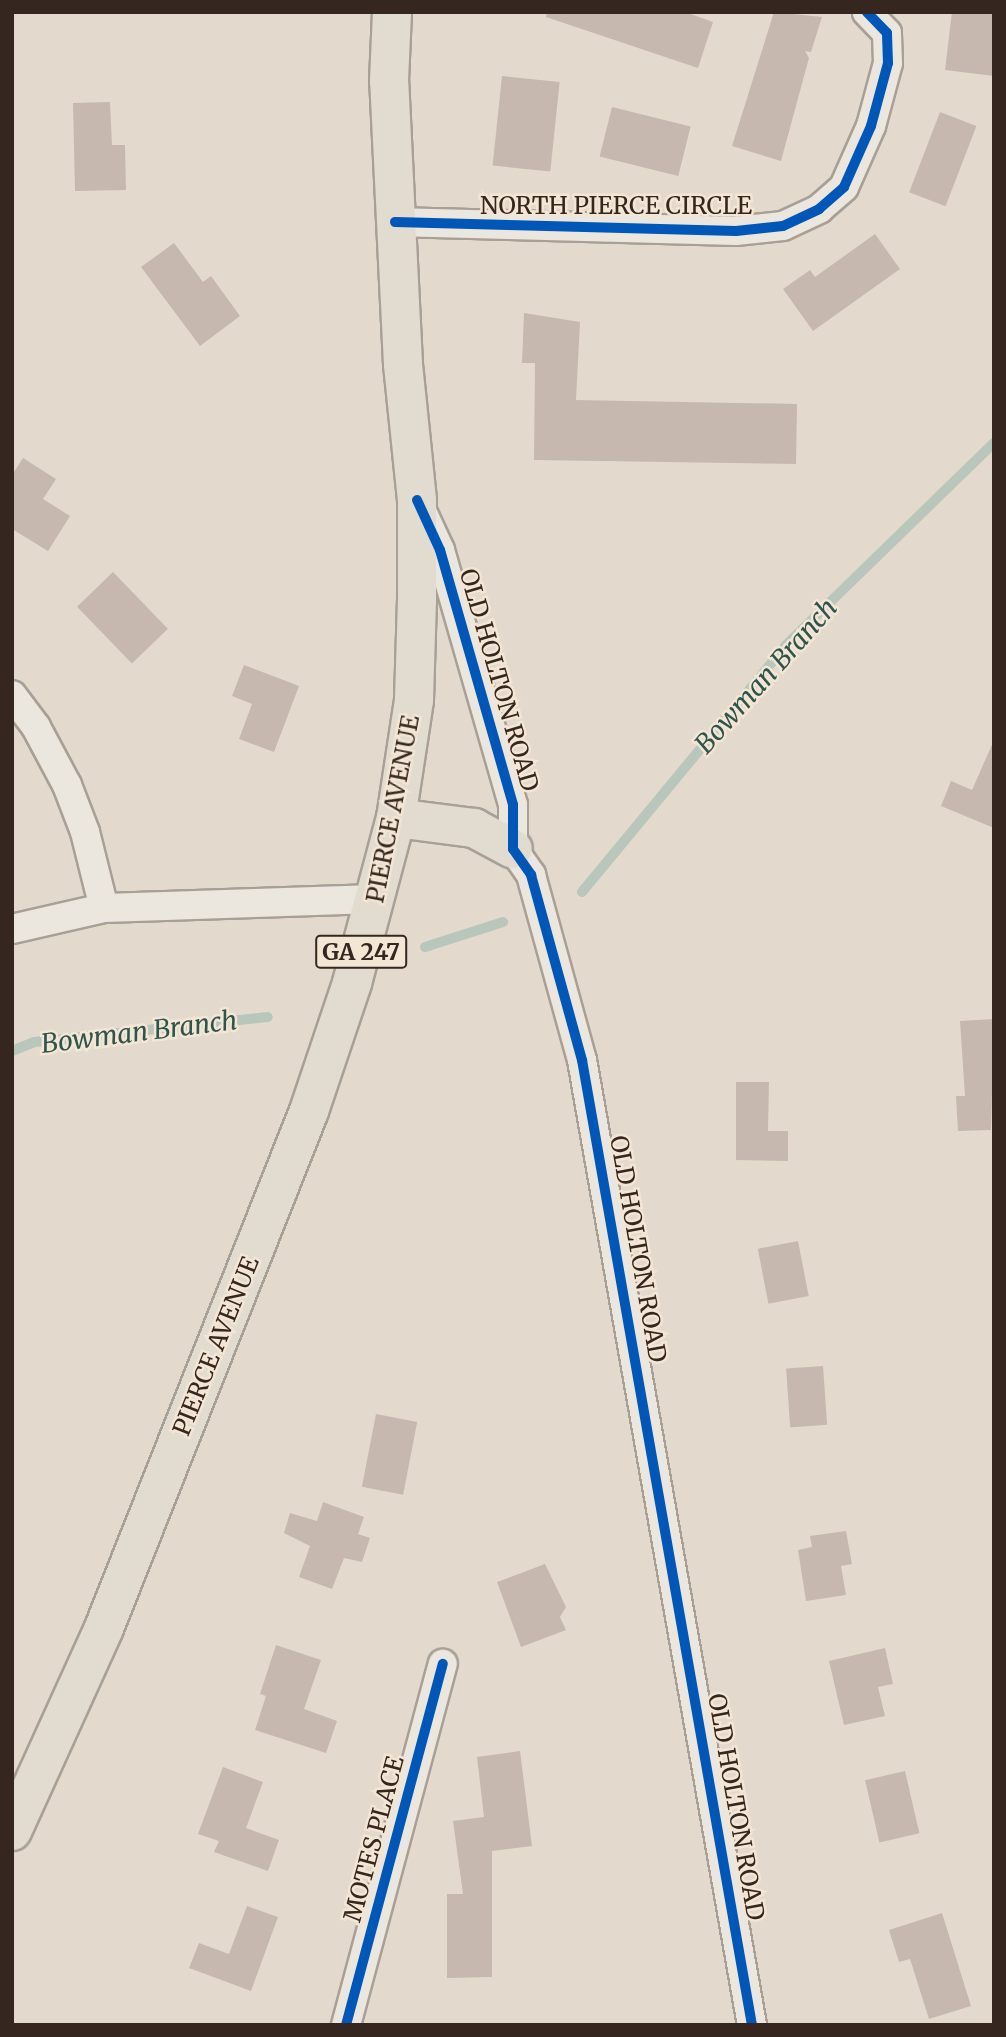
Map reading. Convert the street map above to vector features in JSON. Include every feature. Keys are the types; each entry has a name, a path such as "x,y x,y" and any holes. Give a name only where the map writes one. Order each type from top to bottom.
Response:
{"main road":[{"name":"PIERCE AVENUE","path":"12,1831 104,1628 304,1124 376,899 396,818 414,700 417,500 395,222 389,81 392,12"},
{"path":"396,818 474,828 513,849"}],"street":[{"name":"NORTH PIERCE CIRCLE","path":"395,222 736,231 783,226 819,209 844,187 871,126 888,63 887,33 867,12"},
{"name":"OLD HOLTON ROAD","path":"417,500 440,550 513,804 513,849 531,875 582,1060 752,2025"},
{"path":"12,695 36,727 67,785 85,832 104,908"},
{"path":"12,929 104,908 376,899"},
{"name":"MOTES PLACE","path":"346,2025 443,1664"}],"building":[{"path":"547,12 685,12 713,22 698,68 546,17"},
{"path":"774,12 822,17 811,52 805,51 809,58 781,161 732,146"},
{"path":"952,12 994,12 994,76 945,70"},
{"path":"502,76 560,82 550,172 493,166"},
{"path":"110,102 112,145 125,145 126,190 75,191 73,103"},
{"path":"612,107 691,127 678,176 600,156"},
{"path":"940,112 976,126 946,206 909,192"},
{"path":"875,234 900,269 813,331 783,289 810,270 815,277"},
{"path":"174,243 203,282 211,276 240,316 200,346 141,267"},
{"path":"524,313 580,322 576,400 797,404 796,464 534,460 535,363 522,363"},
{"path":"23,458 56,479 43,499 70,516 48,551 12,529 12,475"},
{"path":"113,572 168,629 132,664 77,607"},
{"path":"244,665 299,686 274,752 239,739 252,704 232,696"},
{"path":"994,740 994,828 941,806 951,781 972,790"},
{"path":"994,1019 991,1130 958,1131 956,1096 965,1096 960,1021"},
{"path":"736,1082 769,1082 768,1131 788,1131 788,1161 736,1160"},
{"path":"798,1241 809,1296 768,1304 758,1249"},
{"path":"823,1366 827,1425 790,1427 786,1369"},
{"path":"376,1414 417,1422 403,1495 362,1487"},
{"path":"323,1502 364,1517 358,1534 370,1538 362,1562 344,1558 332,1589 299,1577 310,1546 284,1533 290,1513 317,1521"},
{"path":"846,1531 852,1564 841,1566 846,1595 806,1601 798,1550 812,1547 810,1536"},
{"path":"545,1564 566,1607 560,1617 566,1630 521,1647 497,1582"},
{"path":"276,1645 321,1660 304,1709 337,1721 326,1753 255,1730 266,1696 260,1694"},
{"path":"885,1648 893,1684 878,1687 885,1716 844,1725 829,1661"},
{"path":"520,1751 532,1846 492,1851 492,1977 447,1978 447,1894 463,1894 453,1821 484,1817 477,1757"},
{"path":"223,1767 263,1782 246,1828 279,1840 268,1871 214,1852 219,1841 198,1834"},
{"path":"905,1771 919,1833 879,1843 865,1780"},
{"path":"247,1906 278,1917 251,1991 189,1968 199,1943 229,1954"},
{"path":"942,1913 971,2006 929,2019 910,1959 899,1962 889,1930"}],"waterway":[{"name":"Bowman Branch","path":"582,892 786,645 994,443"},
{"name":"Bowman Branch","path":"425,947 503,922"},
{"name":"Bowman Branch","path":"12,1051 34,1042 268,1017"}],"cycle path":[{"path":"395,222 736,231 783,226 819,209 844,187 871,126 888,63 887,33 867,12"},
{"path":"417,500 440,550 513,805 513,849 531,875 582,1060 752,2025"},
{"path":"346,2025 443,1664"}]}
